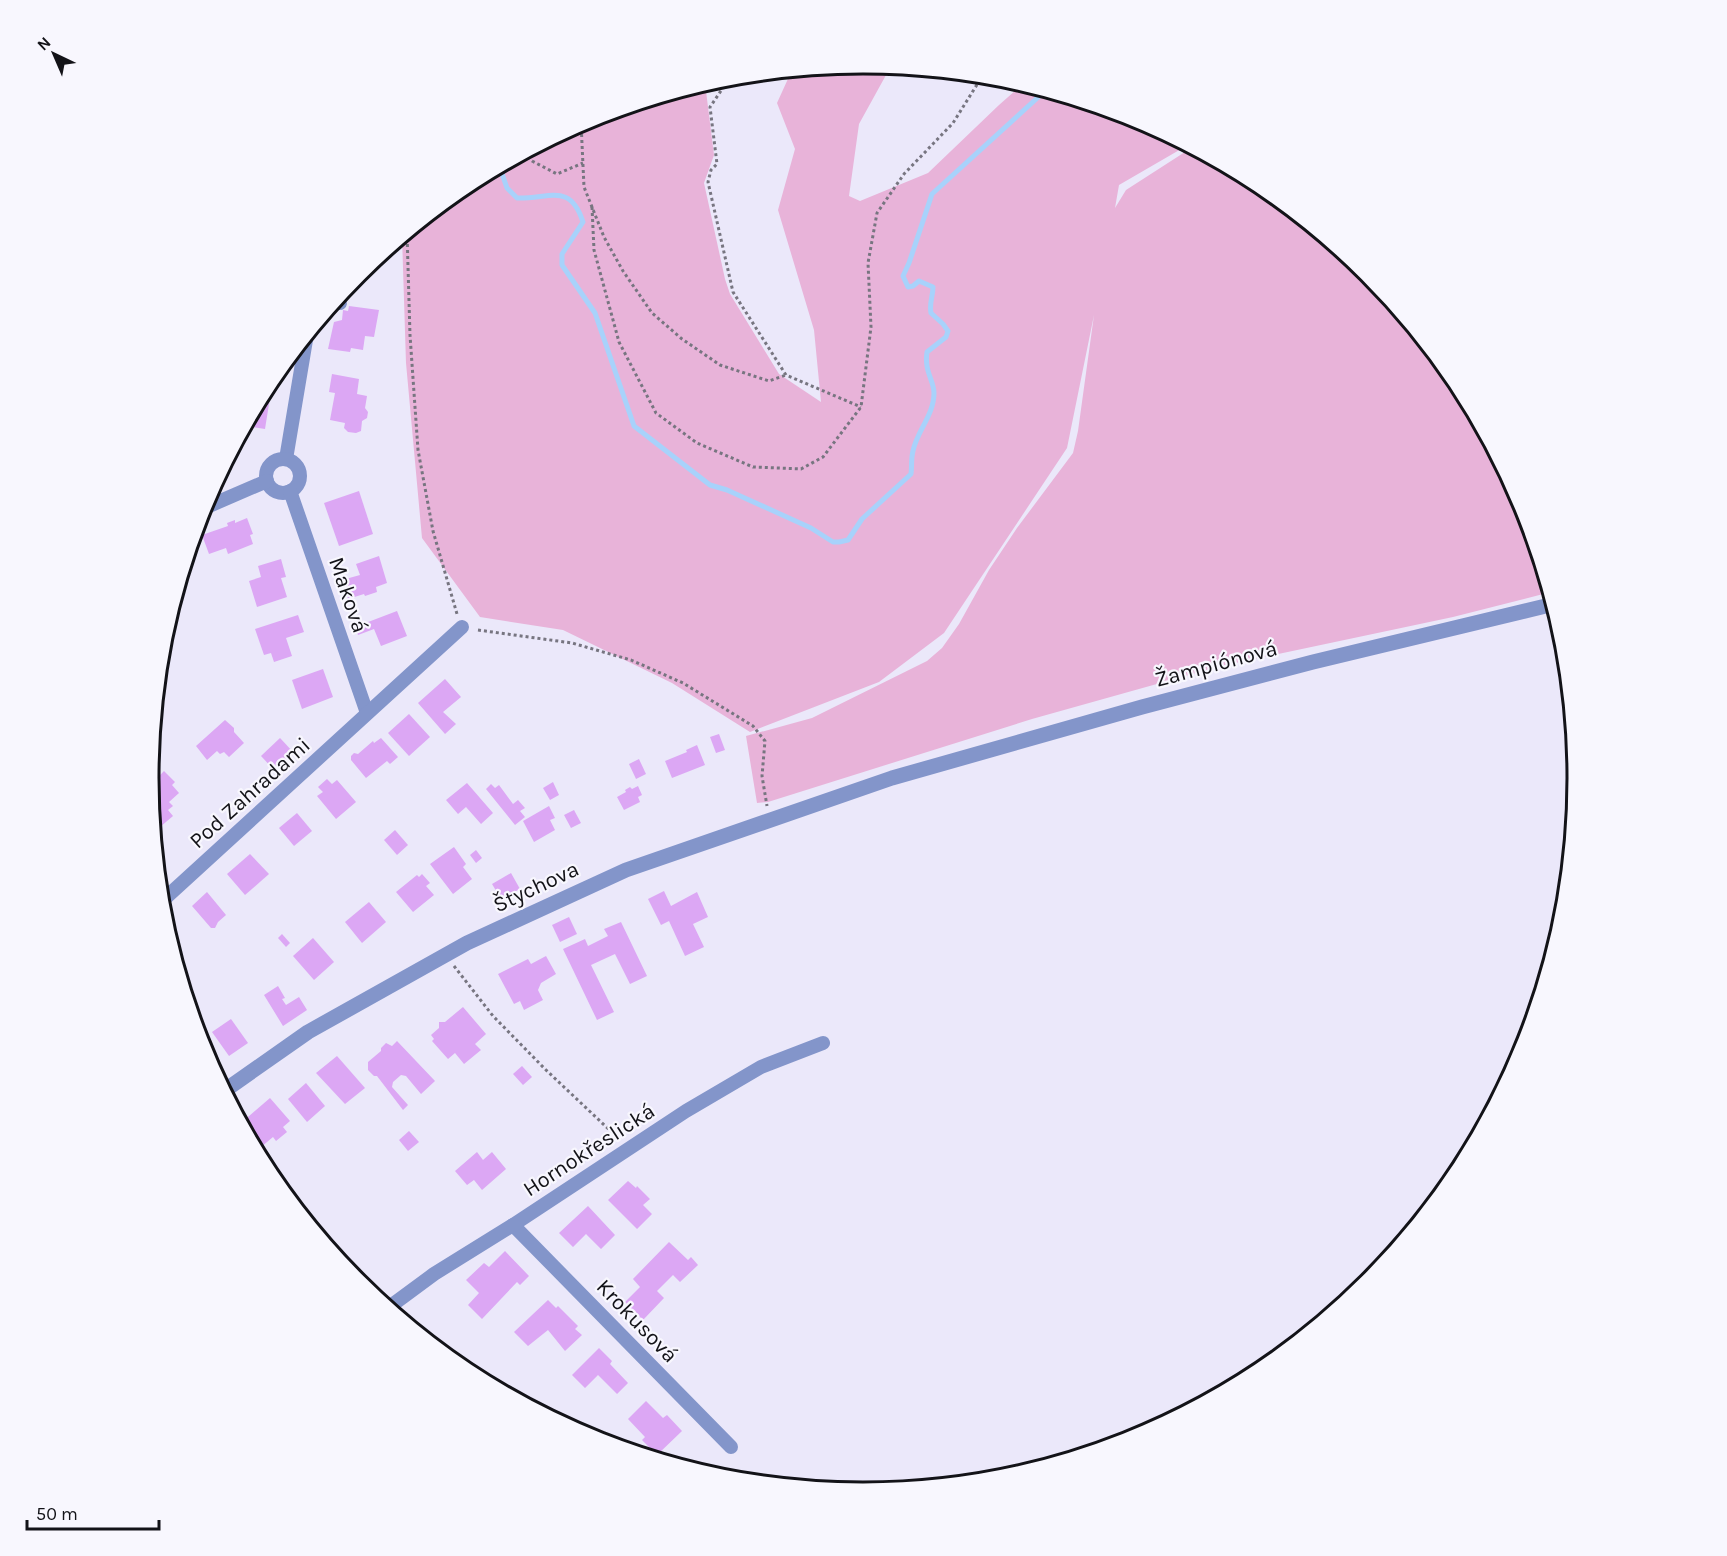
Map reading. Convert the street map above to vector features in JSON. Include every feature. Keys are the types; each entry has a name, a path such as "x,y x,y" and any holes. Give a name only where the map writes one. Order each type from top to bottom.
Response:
{"street":[{"path":"286,459 305,348"},
{"path":"286,459 295,463 300,471 297,485 290,491 277,491 267,481 269,466 277,460 286,459"},
{"path":"215,503 267,481"},
{"name":"Maková","path":"290,491 367,713"},
{"name":"Žampiónová","path":"892,778 1153,704 1313,662 1546,606"},
{"name":"Pod Zahradami","path":"169,894 462,627"},
{"name":"Štychova","path":"230,1086 308,1032 467,943 626,870 892,778"},
{"name":"Hornokřeslická","path":"394,1303 434,1274 686,1111 761,1067 823,1043"},
{"name":"Krokusová","path":"513,1225 731,1447"}],"path":[{"path":"592,207 594,250 619,342 656,412 697,443 753,467 801,469 823,457 861,407 871,327 868,263 877,213 904,174 953,123 978,83"},
{"path":"723,88 710,107 717,164 711,170 708,182 733,292 786,375 861,407"},
{"path":"582,133 584,187 604,237 623,271 652,313 682,339 720,365 769,381 786,375"},
{"path":"529,159 557,174 583,163"},
{"path":"407,241 410,335 418,450 433,531 462,627 572,643 631,660 683,683 753,726 765,741 762,776 770,820"},
{"path":"446,955 492,1016 629,1149"}],"shaded area":[{"path":"886,74 859,124 849,196 860,201 928,173 1015,91 1090,111 1133,127 1181,149 1119,185 1115,208 1126,190 1186,152 1255,192 1328,248 1393,313 1422,349 1474,426 1495,466 1531,552 1543,594 1453,617 1221,666 1032,719 768,802 757,803 746,736 812,718 927,661 942,648 959,624 989,570 1017,528 1073,453 1094,315 1067,448 944,633 879,682 750,732 672,683 563,630 480,617 422,538 406,363 402,245 472,192 552,146 637,111 706,92 714,155 704,183 730,294 779,374 821,402 814,330 778,210 795,149 777,103 788,78 817,75"}],"building":[{"path":"349,306 379,310 374,337 365,336 363,350 351,348 350,352 328,349 334,322 342,320 343,310 348,311"},
{"path":"332,374 359,379 357,394 367,396 365,408 368,412 367,418 362,421 361,431 348,432 344,428 345,423 330,420 335,393 329,392"},
{"path":"270,400 265,429 252,427"},
{"path":"359,491 373,534 339,546 324,503"},
{"path":"247,518 253,534 250,535 253,544 228,554 226,548 209,554 203,535 228,526 227,523 235,520 235,523"},
{"path":"379,556 387,583 376,587 377,592 348,599 342,580 360,575 356,564"},
{"path":"281,559 286,577 281,578 287,597 257,607 249,581 261,577 258,566"},
{"path":"397,611 407,636 381,646 374,629 358,635 355,627"},
{"path":"298,615 304,632 286,638 292,656 274,662 271,653 264,655 255,629"},
{"path":"323,669 333,697 302,709 292,680"},
{"path":"445,679 461,697 443,712 456,724 445,734 418,703"},
{"path":"409,714 430,737 409,756 388,733"},
{"path":"225,720 234,728 234,732 244,743 229,757 224,752 220,754 217,751 207,760 196,746"},
{"path":"719,734 725,750 716,753 710,737"},
{"path":"280,738 294,753 275,771 261,756"},
{"path":"381,738 398,757 390,764 387,761 366,778 351,760 351,756 354,753 358,754 373,741 374,743"},
{"path":"697,745 705,765 672,778 665,761"},
{"path":"639,759 646,774 636,779 629,764"},
{"path":"164,771 175,782 172,785 179,793 169,802 173,806 168,810 173,816 161,826 159,778"},
{"path":"327,779 332,784 337,780 356,802 336,819 317,796 323,792 318,787"},
{"path":"553,782 559,795 550,800 543,788"},
{"path":"467,783 493,813 481,824 466,807 458,814 446,800"},
{"path":"491,784 495,788 499,785 513,804 518,800 525,808 520,811 525,817 515,825 486,789"},
{"path":"638,786 642,795 638,797 640,802 624,810 617,797 630,787 632,789"},
{"path":"549,806 555,818 550,820 555,830 534,842 523,821"},
{"path":"574,810 581,823 571,828 564,815"},
{"path":"297,813 312,831 294,846 279,828"},
{"path":"395,830 408,845 397,855 384,840"},
{"path":"454,847 466,864 463,867 472,879 453,894 430,864"},
{"path":"476,850 482,858 476,863 470,855"},
{"path":"250,854 269,874 245,895 227,874"},
{"path":"511,873 520,889 501,899 492,884"},
{"path":"422,874 430,883 426,886 434,895 413,912 396,892 417,875 419,877"},
{"path":"664,891 671,906 697,892 708,917 693,924 704,947 685,956 669,921 661,925 648,899"},
{"path":"207,892 226,915 215,928 211,928 192,906"},
{"path":"369,902 386,922 362,943 345,922"},
{"path":"569,917 577,934 560,942 552,925"},
{"path":"621,922 647,976 630,984 615,954 591,965 614,1012 597,1020 563,949 585,939 588,946 608,936 604,929"},
{"path":"282,934 290,943 286,947 278,938"},
{"path":"313,938 334,962 314,980 293,956"},
{"path":"546,956 556,974 541,983 538,990 543,1000 524,1010 520,1001 514,1004 498,974 528,959 531,964"},
{"path":"278,986 286,1005 299,997 307,1010 283,1026 264,995"},
{"path":"463,1007 486,1034 475,1044 481,1050 464,1064 455,1053 448,1059 432,1041 434,1039 431,1035 439,1028 439,1022 445,1022"},
{"path":"231,1019 248,1043 229,1056 212,1032"},
{"path":"397,1041 435,1081 421,1094 406,1076 401,1075 393,1082 392,1087 408,1105 403,1110 377,1076 368,1070 368,1062 381,1051 386,1043 392,1046"},
{"path":"337,1056 365,1088 345,1104 316,1073"},
{"path":"522,1066 532,1077 523,1085 513,1074"},
{"path":"306,1083 325,1106 307,1122 288,1099"},
{"path":"270,1098 290,1121 283,1127 287,1132 276,1141 273,1137 263,1145 247,1118"},
{"path":"409,1131 419,1142 408,1151 399,1140"},
{"path":"477,1152 483,1160 492,1152 506,1169 482,1190 474,1180 467,1185 455,1171"},
{"path":"628,1181 636,1188 637,1186 650,1199 643,1205 652,1214 637,1229 608,1200"},
{"path":"588,1206 615,1235 601,1249 586,1234 573,1247 559,1233"},
{"path":"669,1242 688,1260 691,1257 698,1265 680,1282 673,1275 657,1291 664,1298 643,1320 625,1302 640,1287 633,1279"},
{"path":"505,1251 529,1276 520,1285 517,1282 482,1319 468,1305 479,1293 466,1280 484,1263 489,1267"},
{"path":"548,1300 556,1308 558,1306 578,1326 575,1329 582,1335 565,1351 548,1330 528,1346 514,1332"},
{"path":"599,1348 628,1383 617,1394 598,1375 585,1388 572,1375"},
{"path":"646,1401 663,1418 667,1415 682,1431 660,1452 651,1449 642,1440 645,1437 628,1419"}],"waterway":[{"path":"502,174 507,188 517,198 558,195 572,202 578,210 583,222 562,254 562,265 595,313 634,426 710,485 727,490 811,528 833,542 839,542 848,540 862,519 911,474 915,444 931,409 934,393 927,365 927,352 946,337 948,331 931,313 933,287 919,281 908,287 903,276 932,194 1039,96"}]}
